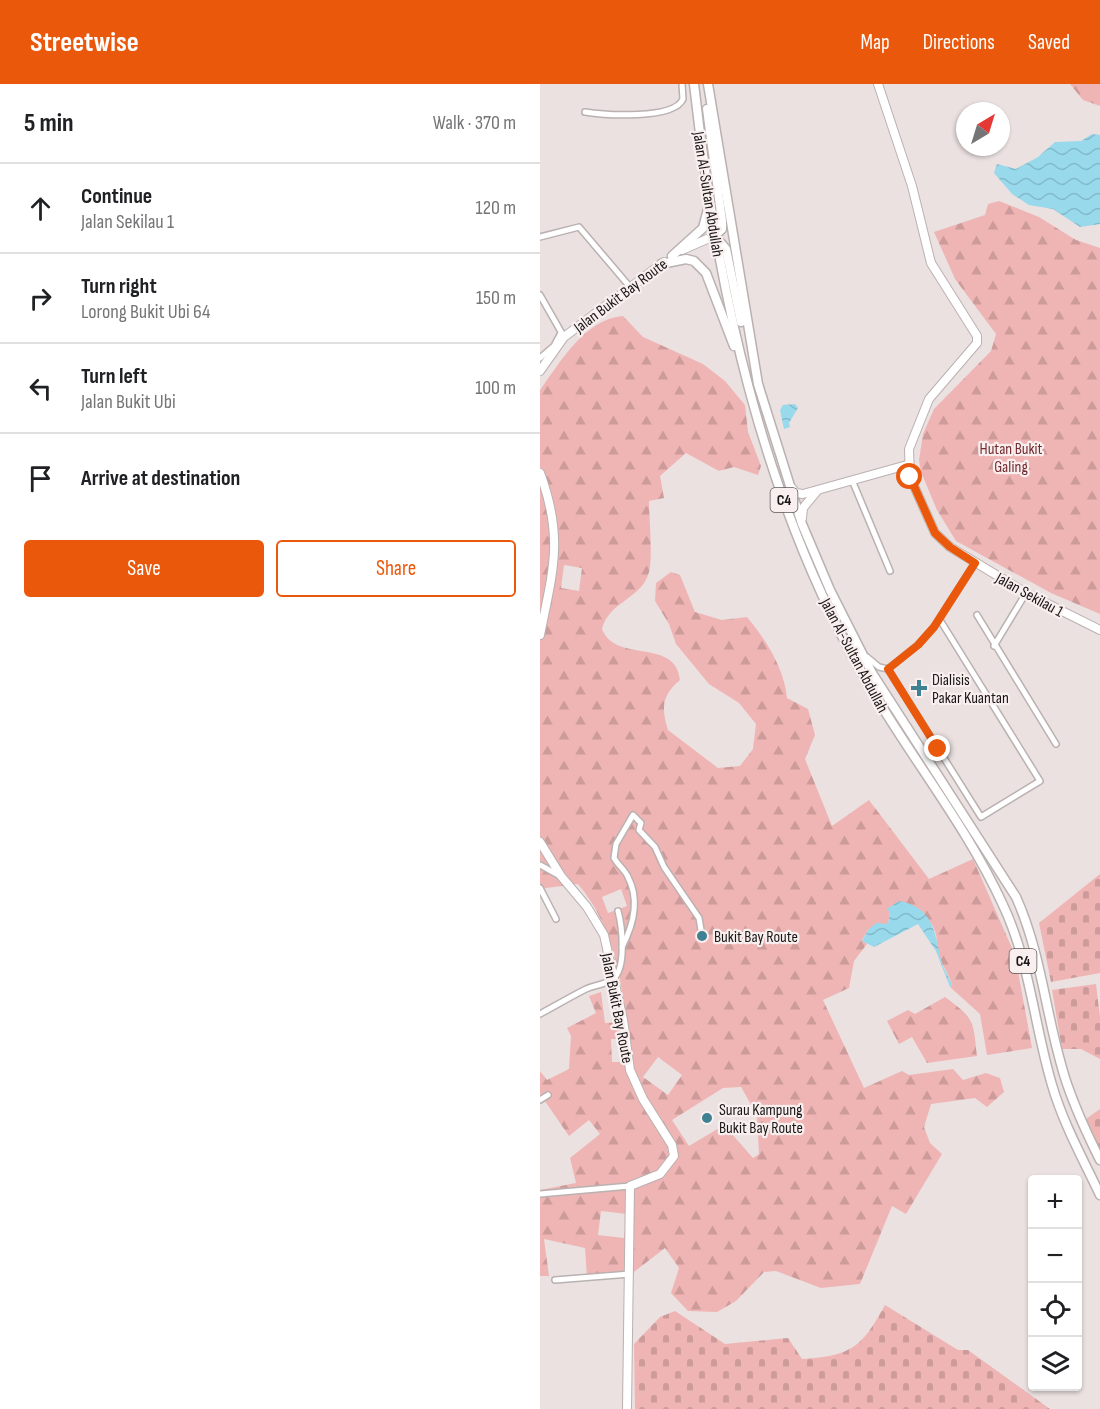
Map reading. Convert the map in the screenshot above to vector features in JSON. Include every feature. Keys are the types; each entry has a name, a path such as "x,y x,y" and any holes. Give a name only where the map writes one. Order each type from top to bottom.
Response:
{"main road":[{"name":"Jalan Al-Sultan Abdullah","path":"694,84 714,236"},
{"name":"Jalan Al-Sultan Abdullah","path":"707,84 754,386 780,489 828,607 862,675 983,864 1015,931 1052,1087 1100,1195"},
{"path":"707,84 722,221 722,230 714,236 726,249 754,386"},
{"path":"672,256 681,245 703,228 710,203"},
{"path":"661,264 686,259 694,261 706,273 754,386"},
{"name":"Jalan Al-Sultan Abdullah","path":"754,386 802,524 830,590 878,682 1016,897 1030,927 1067,1084 1100,1160"}],"street":[{"path":"585,112 626,116 676,106 683,99 682,84"},
{"path":"788,484 799,494 907,465 909,448 929,399 952,369 969,354 977,343 977,336 932,263 912,186 878,84"},
{"path":"540,237 576,226 630,288"},
{"name":"Jalan Bukit Bay Route","path":"540,371 563,335 672,256 714,236"},
{"path":"540,295 563,335 540,358"},
{"name":"Jalan Sekilau 1","path":"907,465 935,533 950,547 1026,593 1100,630"},
{"path":"540,473 553,513 556,541 540,635"},
{"path":"852,480 890,571"},
{"path":"802,524 802,508 818,490"},
{"path":"888,669 918,645 940,620 975,563"},
{"path":"994,646 1026,593"},
{"path":"977,615 1056,744"},
{"path":"861,650 872,662 888,669 981,817 1040,781 940,620"},
{"path":"622,947 630,931 635,910 633,890 627,875 614,858 616,844 633,815 641,823 639,830 655,847 664,867 699,918 702,936"},
{"name":"Jalan Bukit Bay Route","path":"540,842 561,876 598,924 614,978 630,1070 643,1099 672,1145 674,1156 660,1174 630,1186"},
{"path":"540,866 561,876"},
{"path":"540,888 556,919"},
{"path":"540,1014 586,989 614,978 619,970 622,947 622,927 618,911"},
{"path":"540,1100 549,1095"},
{"path":"540,1194 630,1186 627,1409"},
{"path":"555,1280 630,1274"}],"green space":[{"path":"1070,84 1100,84 1100,106 1083,100"},
{"name":"Hutan Bukit Galing","path":"999,201 1039,217 1076,240 1100,248 1100,614 1051,593 956,541 937,510 921,472 919,460 923,434 934,409 991,351 996,334 955,279 934,232 985,215 988,204"},
{"path":"623,316 643,337 703,364 725,381 745,405 748,432 761,466 758,475 734,467 719,471 686,453 660,476 664,498 649,501 651,548 649,572 640,588 611,612 602,629 609,639 619,646 657,654 668,659 676,667 680,680 666,697 664,708 668,730 718,768 740,766 753,749 756,724 739,703 709,684 676,644 669,624 655,601 656,583 671,572 680,575 695,612 722,620 747,617 761,635 778,665 787,698 808,709 815,735 805,759 832,826 869,800 929,879 973,859 1015,955 1032,1048 987,1055 980,1014 950,987 952,986 939,954 934,928 916,909 890,912 888,924 868,930 862,940 867,944 854,961 849,988 823,1000 864,1088 902,1071 909,1075 953,1069 963,1080 986,1073 1000,1078 1004,1092 987,1107 975,1098 931,1104 924,1127 930,1143 942,1154 906,1214 892,1206 860,1284 821,1288 776,1271 764,1272 736,1301 717,1312 688,1311 671,1293 679,1268 665,1248 630,1275 587,1277 585,1248 544,1239 549,1276 540,1276 540,1190 576,1183 570,1158 600,1134 589,1120 569,1136 540,1094 540,1071 547,1080 569,1069 571,1036 567,1028 596,1013 589,996 601,992 605,1023 626,1022 621,985 612,949 599,915 589,899 578,884 546,888 540,892 540,390 575,343 597,325","holes":["564,565 582,568 579,591 561,588","621,889 627,906 608,913 602,897","611,1039 623,1039 623,1062 612,1062","658,1057 682,1075 668,1095 643,1077","741,1087 757,1115 759,1154 753,1158 724,1125 689,1146 672,1120 723,1088","601,1211 627,1214 624,1238 598,1235"]},
{"path":"1100,874 1100,973 1051,982 1039,923"},
{"path":"1096,984 1100,1017 1100,1059 1081,1049 1062,1049 1052,990"},
{"path":"945,997 962,1010 971,1021 977,1056 927,1063 912,1037 899,1044 887,1021 908,1010 915,1014"},
{"path":"1100,1109 1100,1150 1086,1119"},
{"path":"885,1305 958,1350 968,1350 1050,1409 635,1409 634,1344 660,1317 675,1311 725,1344 788,1338 802,1359 833,1355 854,1347 869,1331"}],"water":[{"path":"1092,134 1100,135 1100,224 1080,227 1053,209 1029,205 1012,194 994,173 997,164 1016,169 1038,157 1055,142 1081,141"},
{"path":"795,404 798,408 789,423 790,427 784,429 780,410 783,405"},
{"path":"899,901 919,909 931,923 942,963 952,986 950,987 936,951 918,924 874,947 862,941 868,930 876,923 888,924 890,913 887,909"}],"place":[{"name":"Dialisis Pakar Kuantan","path":"919,688"},
{"name":"Bukit Bay Route","path":"702,936"},
{"name":"Surau Kampung Bukit Bay Route","path":"707,1118"}],"route":[{"path":"910,477 935,533 950,547 975,563 940,620 918,645 888,669 938,749"}]}
